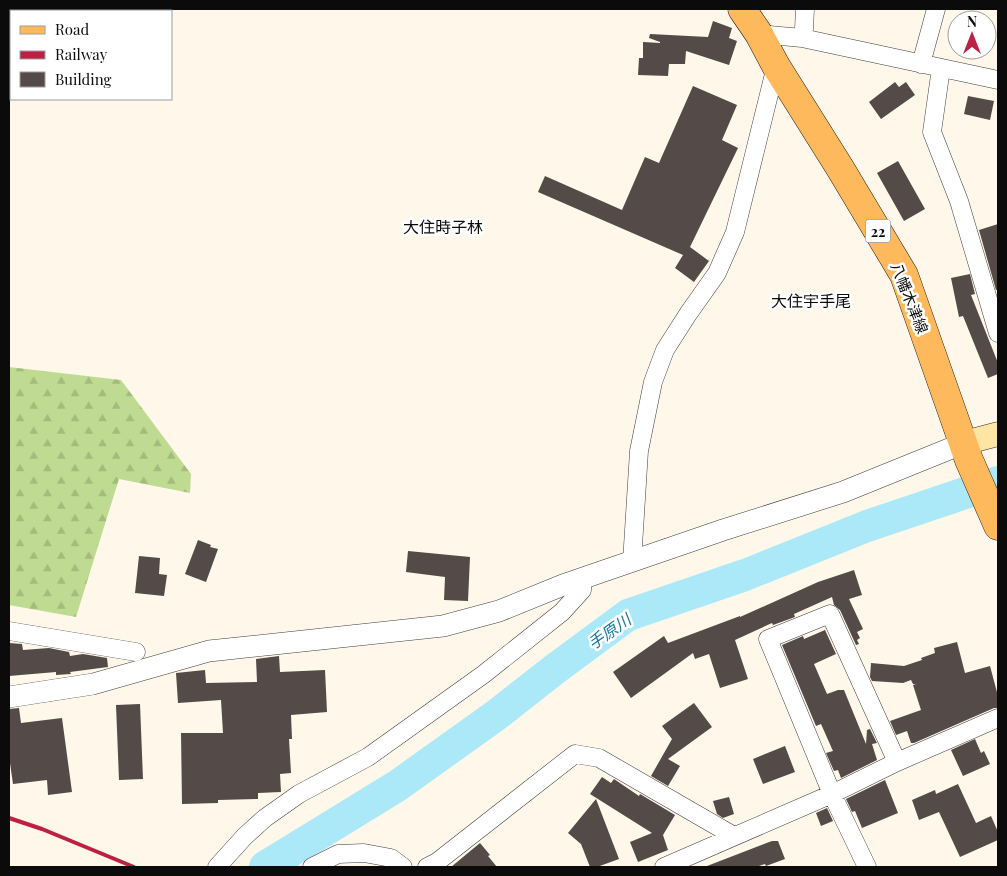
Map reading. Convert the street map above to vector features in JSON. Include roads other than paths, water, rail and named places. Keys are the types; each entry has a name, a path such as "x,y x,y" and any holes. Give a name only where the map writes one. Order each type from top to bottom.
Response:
{"main road":[{"name":"八幡木津線","path":"742,9 759,34 776,66 904,275 967,451 996,519"},
{"path":"967,451 998,434"}],"street":[{"path":"802,38 805,9"},
{"path":"921,64 936,9"},
{"path":"759,34 802,38 998,80"},
{"path":"632,562 639,451 653,382 665,350 717,273 735,232 776,66"},
{"path":"941,68 932,132 959,201 998,333"},
{"path":"9,697 93,684 209,652 443,626 499,611 563,585 723,530 967,451"},
{"path":"217,867 245,836 265,818 300,794 368,757 484,674 562,612 582,590 583,578"},
{"path":"866,867 832,794 768,639 830,614 897,762"},
{"path":"9,631 136,652"},
{"path":"664,867 832,794 897,762 998,718"},
{"path":"427,867 437,862 575,754 599,758 734,836"},
{"path":"312,867 338,854 364,853 391,858 404,867"}],"waterway":[{"name":"手原川","path":"265,867 397,786 495,716 628,615 745,575 867,526 998,482"}],"railway":[{"path":"9,818 42,829 134,867"}],"district":[{"name":"大住時子林","path":"443,226"},
{"name":"大住宇手尾","path":"811,300"}]}
